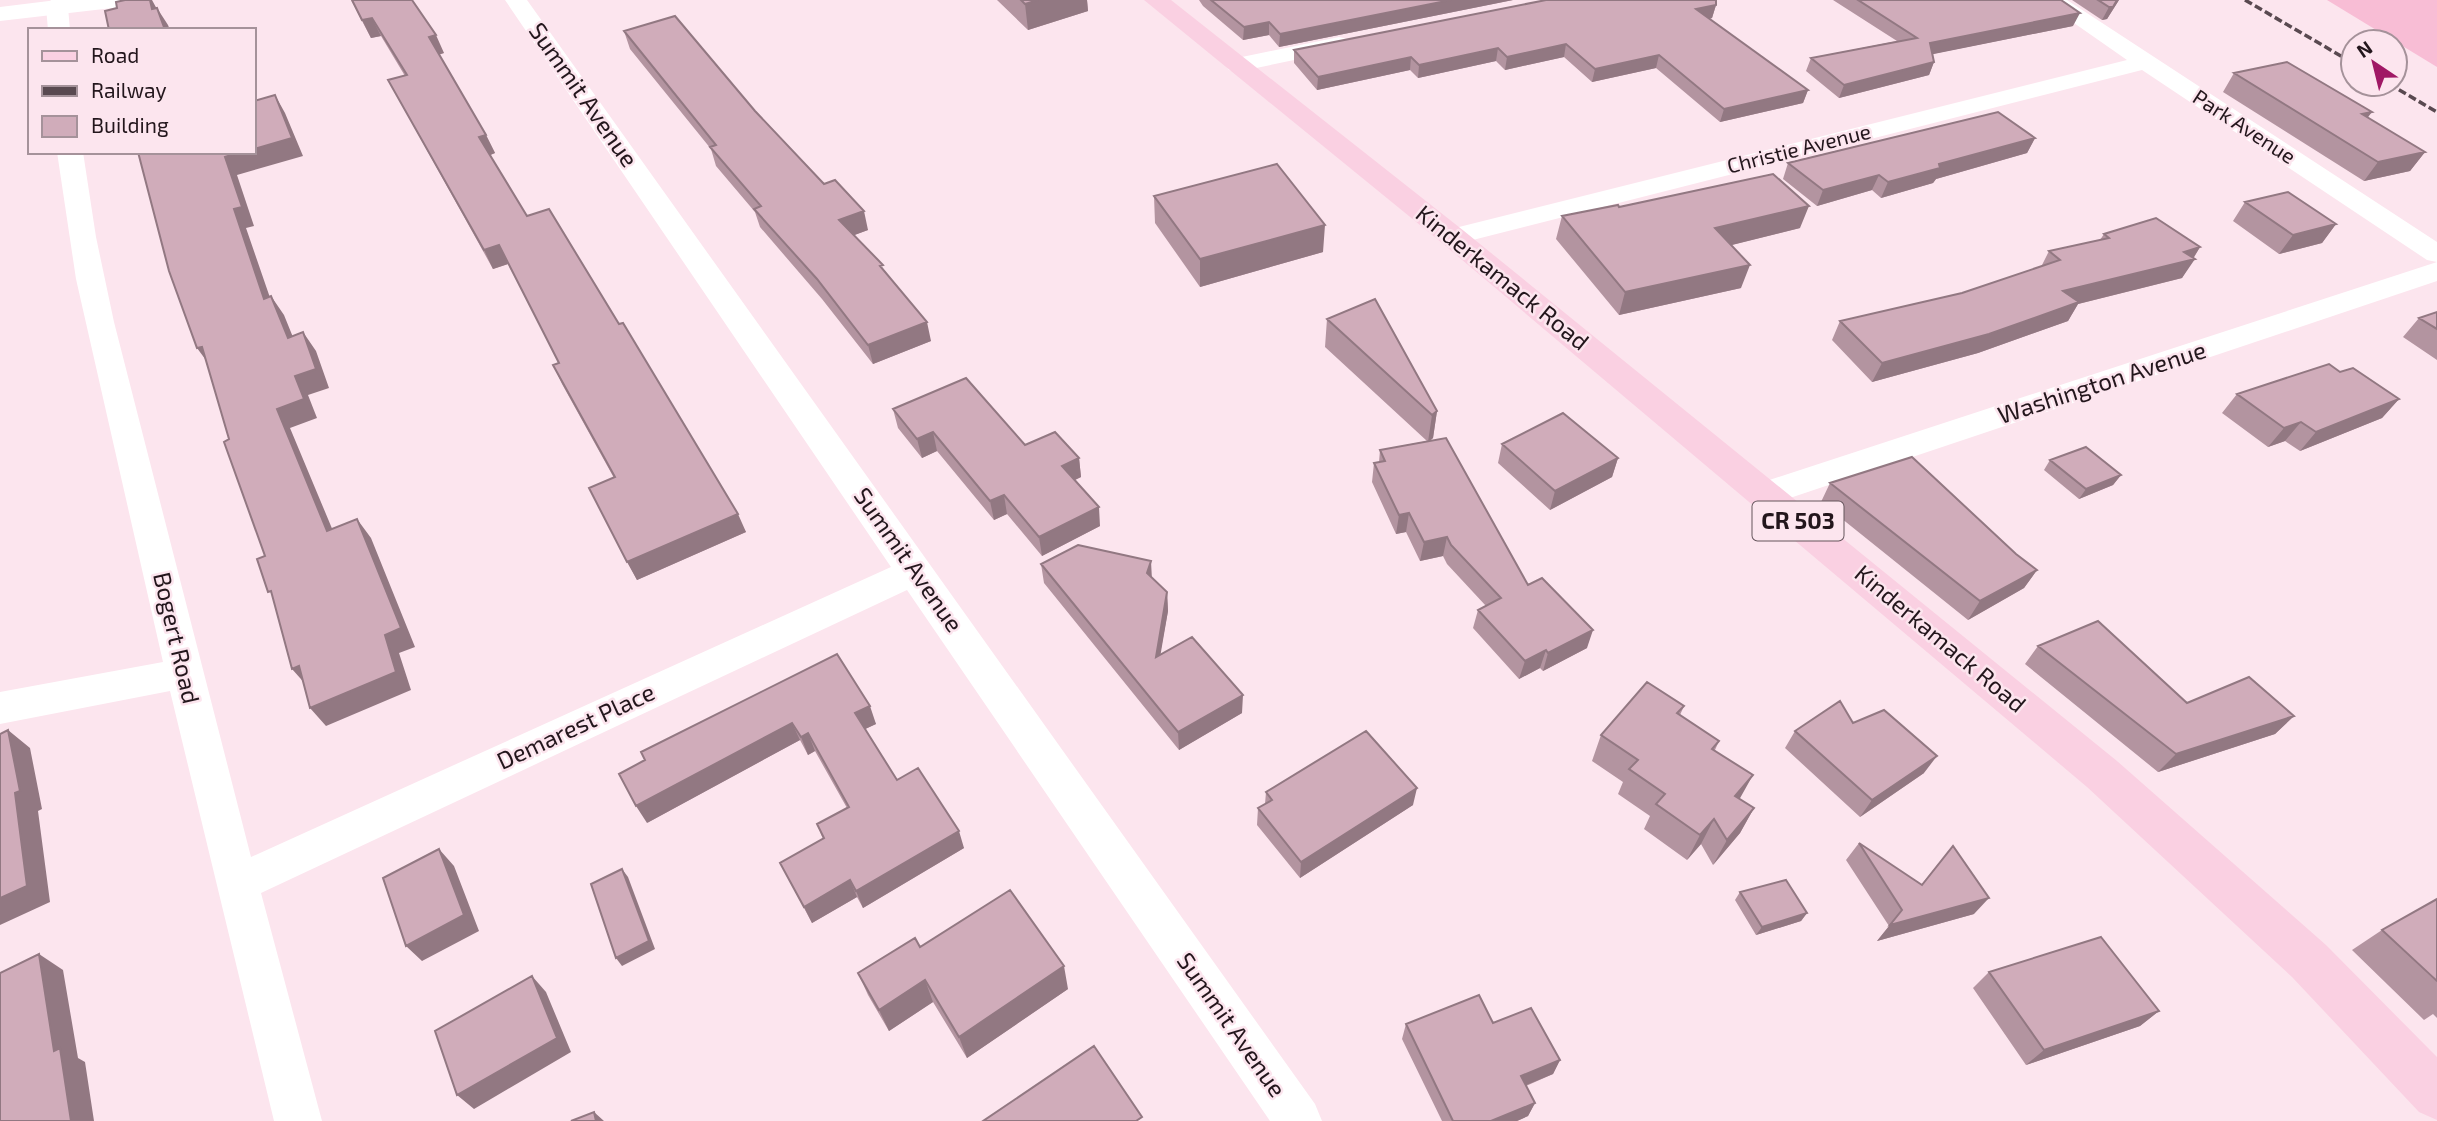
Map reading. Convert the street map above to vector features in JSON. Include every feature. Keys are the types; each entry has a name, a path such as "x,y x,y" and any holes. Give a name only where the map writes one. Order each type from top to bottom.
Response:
{"main road":[{"name":"Kinderkamack Road","path":"1156,0 1453,237 2102,774 2309,961 2437,1094"}],"street":[{"path":"0,14 59,12 121,0"},
{"name":"Summit Avenue","path":"516,0 1298,1121"},
{"name":"Park Avenue","path":"2052,0 2437,254"},
{"path":"1237,65 1358,40"},
{"name":"Christie Avenue","path":"1453,237 2146,62"},
{"name":"Bogert Road","path":"70,154 74,198 89,269 184,673 298,1121"},
{"name":"Washington Avenue","path":"1766,494 2437,271"},
{"name":"Demarest Place","path":"237,884 915,570"},
{"path":"0,708 184,673"}],"shaded area":[{"path":"2327,0 2437,0 2437,67 2409,50 2409,28 2373,28"}],"building":[{"path":"150,0 152,9 157,8 164,28 109,28 105,11 117,8 116,2"},
{"path":"352,0 412,0 436,35 429,37 486,135 479,137 527,216 549,209 619,324 623,323 738,514 627,562 589,488 615,477 553,365 559,363 499,245 484,250 388,80 407,75 372,18 362,20"},
{"path":"1021,0 1038,0 1025,4"},
{"path":"1211,0 1451,0 1280,34 1269,22 1244,27"},
{"path":"1546,0 1716,0 1716,5 1696,9 1808,90 1724,109 1659,55 1595,69 1566,44 1507,57 1498,48 1419,65 1411,57 1318,77 1294,50"},
{"path":"1858,0 2061,0 2080,13 1930,43 1934,62 1844,85 1811,58 1917,38"},
{"path":"2098,0 2117,0 2113,7 2109,7"},
{"path":"675,16 755,111 824,184 835,180 864,211 839,220 883,265 880,266 927,322 868,345 817,279 754,209 761,206 710,147 716,145 624,31"},
{"path":"2287,62 2339,93 2339,98 2348,98 2372,112 2362,114 2425,152 2378,162 2234,73"},
{"path":"275,95 292,138 256,148 256,100"},
{"path":"1998,112 2035,138 1939,164 1940,168 1888,182 1879,175 1823,190 1788,163"},
{"path":"139,154 235,154 225,157 242,207 234,209 264,299 271,296 288,338 303,332 316,369 295,376 304,399 277,409 327,531 357,519 401,628 385,635 396,672 310,708 299,666 292,669 271,591 268,592 257,559 265,556 224,442 229,439 202,347 197,348 169,271"},
{"path":"1277,164 1325,225 1200,259 1154,196"},
{"path":"1773,174 1809,206 1715,228 1750,265 1625,292 1562,216 1618,205 1619,207"},
{"path":"2288,192 2336,224 2293,235 2245,202"},
{"path":"2156,218 2200,247 2184,252 2195,259 2063,291 2079,302 1989,334 1882,363 1840,321 1962,293 2060,260 2049,251 2109,238 2104,234"},
{"path":"1375,299 1437,411 1432,415 1327,319"},
{"path":"2437,312 2437,329 2419,318"},
{"path":"2329,364 2340,372 2353,368 2399,399 2316,432 2301,422 2284,428 2237,394"},
{"path":"966,378 1025,445 1055,432 1079,458 1062,466 1099,507 1039,537 1004,495 990,501 933,432 917,439 893,409"},
{"path":"1563,413 1618,458 1555,491 1502,444"},
{"path":"1446,438 1528,585 1542,578 1593,630 1548,653 1546,650 1525,661 1478,610 1501,598 1451,545 1447,537 1424,542 1409,513 1399,515 1374,463 1385,461 1380,450"},
{"path":"2086,447 2121,475 2086,489 2050,460"},
{"path":"1912,457 2016,554 2037,570 1980,601 1830,483"},
{"path":"1078,545 1151,561 1147,573 1167,592 1156,657 1192,637 1243,695 1178,732 1041,564"},
{"path":"2098,621 2187,703 2249,677 2294,716 2176,754 2038,646"},
{"path":"837,654 870,706 855,713 897,780 918,768 959,831 856,891 850,880 804,907 780,863 824,838 817,824 849,807 808,733 801,737 792,723 636,806 619,774 645,760 641,752"},
{"path":"1647,682 1684,706 1677,713 1719,741 1712,749 1753,775 1735,796 1754,808 1727,840 1714,819 1700,835 1656,804 1665,794 1629,769 1638,760 1601,735"},
{"path":"1840,701 1853,723 1884,710 1937,756 1872,800 1795,731"},
{"path":"8,730 20,791 15,793 27,886 0,898 0,734"},
{"path":"1366,731 1417,788 1301,862 1258,808 1272,800 1266,792"},
{"path":"1859,843 1922,885 1953,846 1989,898 1890,925 1902,910"},
{"path":"439,849 464,915 406,946 383,878"},
{"path":"622,869 649,941 616,958 591,884"},
{"path":"1786,880 1807,913 1762,927 1740,892"},
{"path":"1010,890 1064,966 959,1037 925,980 879,1010 858,973 915,938 920,947"},
{"path":"2437,899 2437,981 2382,930"},
{"path":"2101,937 2159,1011 2044,1050 1989,972"},
{"path":"39,954 54,1051 60,1048 71,1121 0,1121 0,973"},
{"path":"532,976 557,1038 457,1095 435,1031"},
{"path":"1479,995 1493,1023 1531,1008 1560,1060 1521,1076 1535,1103 1491,1121 1453,1121 1406,1024"},
{"path":"1094,1046 1142,1117 1136,1121 983,1121"},
{"path":"594,1112 596,1121 571,1121"}],"railway":[{"path":"2245,0 2339,55"},
{"path":"2409,96 2437,112"}]}
